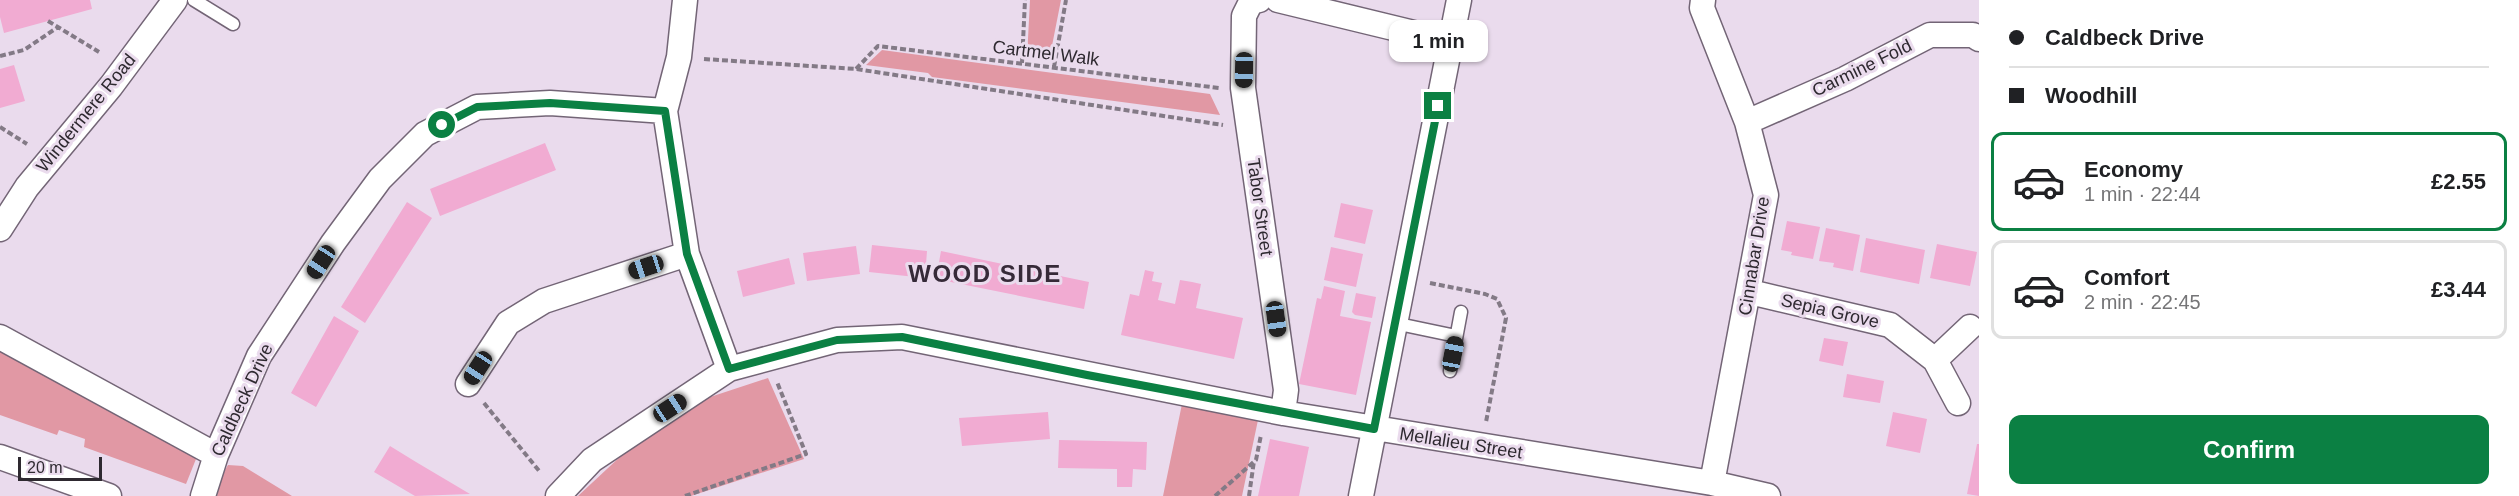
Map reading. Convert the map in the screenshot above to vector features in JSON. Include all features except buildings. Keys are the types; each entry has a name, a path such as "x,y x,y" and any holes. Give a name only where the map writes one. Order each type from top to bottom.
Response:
{"street":[{"name":"Windermere Road","path":"0,229 27,187 111,86 175,0"},
{"path":"685,0 679,57 665,111 687,254 729,369"},
{"path":"1278,0 1344,8 1450,42"},
{"path":"1360,496 1458,0"},
{"name":"Cinnabar Drive","path":"1703,0 1702,8 1747,122 1766,195 1750,292 1712,483"},
{"name":"Tabor Street","path":"1255,1 1244,16 1243,88 1286,390 1283,413"},
{"name":"Carmine Fold","path":"1747,122 1845,79 1930,35 1973,35 1979,39"},
{"name":"Caldbeck Drive","path":"203,496 216,455 259,356 333,243 380,179 425,134 477,107 550,103 665,111"},
{"path":"468,384 508,323 544,301 687,254"},
{"name":"Sepia Grove","path":"1750,292 1890,325 1935,360 1958,403"},
{"path":"1935,360 1970,327"},
{"path":"0,337 216,455"},
{"name":"Mellalieu Street","path":"558,496 592,460 729,369 837,340 902,337 1283,413 1712,483 1753,494"},
{"path":"0,457 109,496"}],"lane":[{"path":"194,0 233,24"},
{"path":"1450,372 1461,312"},
{"path":"1395,323 1456,336"}],"path":[{"path":"1022,63 1025,0"},
{"path":"1054,67 1066,0"},
{"path":"48,21 99,52"},
{"path":"0,56 24,50 58,27"},
{"name":"Cartmel Walk","path":"856,69 878,46 1214,87 1243,88"},
{"path":"679,57 856,69 1249,129"},
{"path":"0,127 27,144"},
{"path":"685,496 806,453 775,379 771,357"},
{"path":"468,384 540,472"},
{"path":"1249,496 1262,431"},
{"path":"1215,496 1255,460"}],"shaded area":[{"path":"1030,0 1061,0 1049,61 1027,58"},
{"path":"882,50 1210,94 1220,115 932,77 928,73 866,65"},
{"path":"0,344 198,454 186,484 84,447 85,439 59,430 57,435 0,415"},
{"path":"768,378 804,459 691,496 578,496 637,441 695,402"},
{"path":"1182,404 1258,420 1242,496 1163,496"},
{"path":"228,465 243,466 292,496 217,496 222,475"}],"district":[{"name":"WOOD SIDE","path":"985,273"}],"route":[{"path":"442,125 477,107 550,103 665,111 687,254 729,369 837,340 902,337 1087,375 1374,429 1438,106"}]}
